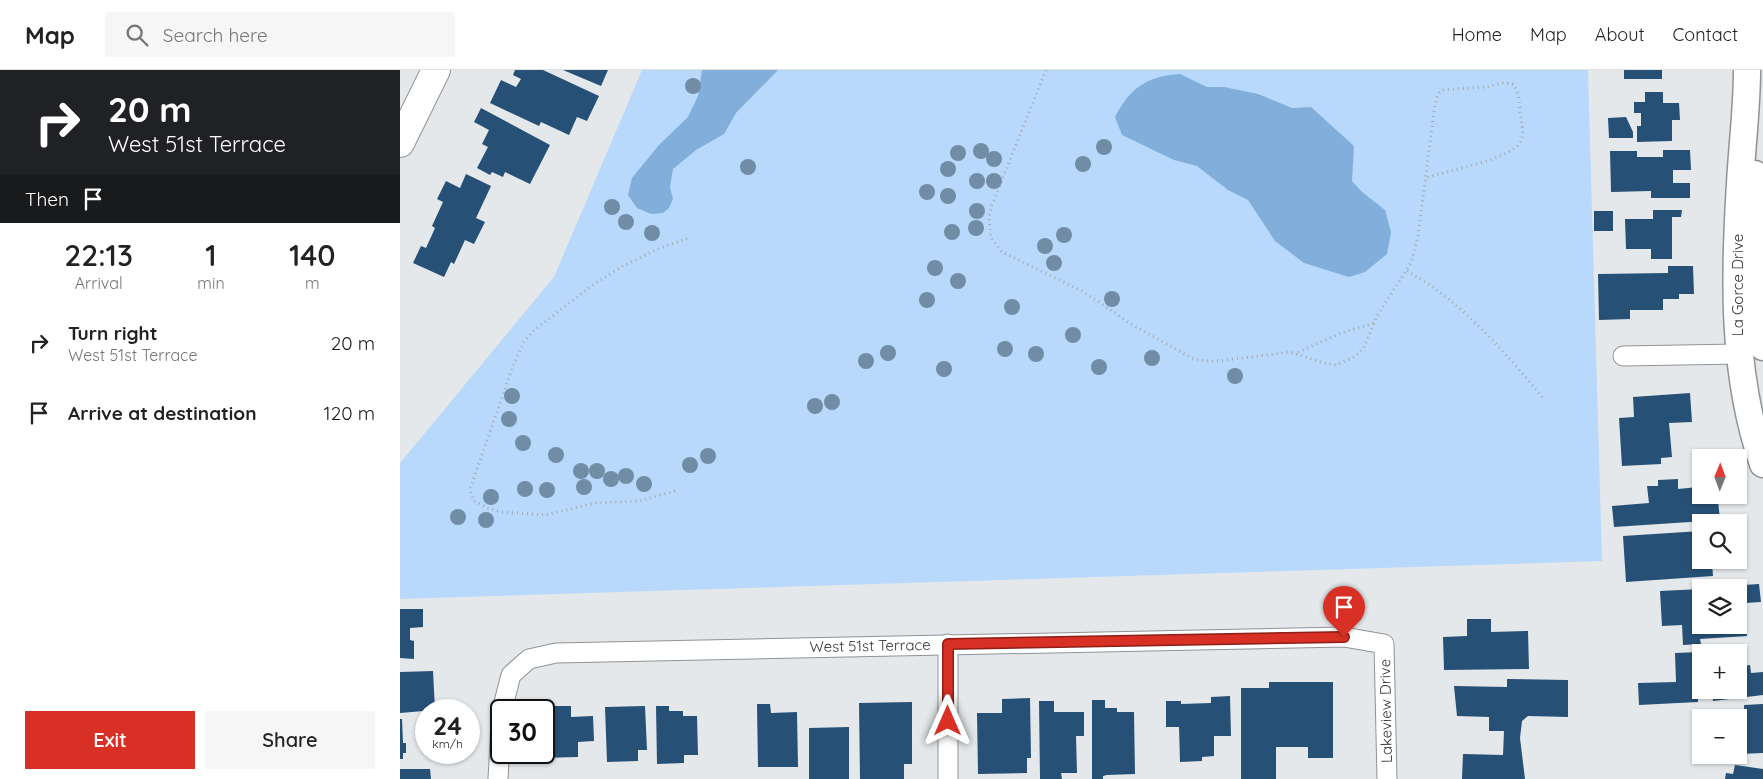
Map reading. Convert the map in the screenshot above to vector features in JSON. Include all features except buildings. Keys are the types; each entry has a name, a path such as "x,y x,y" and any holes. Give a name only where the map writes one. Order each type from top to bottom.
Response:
{"main road":[{"path":"400,144 436,70"},
{"name":"La Gorce Drive","path":"1747,70 1747,104 1737,250 1751,351 1743,384 1763,464"}],"street":[{"path":"1623,356 1751,351"},
{"name":"West 51st Terrace","path":"505,699 511,675 529,659 556,652 1344,637 1384,644"},
{"path":"948,644 948,779"},
{"name":"Lakeview Drive","path":"1384,644 1387,779"},
{"path":"498,779 499,764"}],"path":[{"path":"1046,70 992,205 989,229 995,245 1015,260 1082,291 1136,327 1192,358 1218,361 1273,353 1298,352 1341,333 1374,323"},
{"path":"1298,352 1327,364 1348,361 1364,347 1374,323 1407,271 1415,251 1438,94 1442,90 1458,91 1502,83 1513,84 1518,95 1523,133 1521,141 1517,146 1499,158 1453,169 1426,178"},
{"path":"675,491 639,501 595,503 546,515 533,516 487,508 473,500 470,489 514,363 524,342 532,332 594,284 623,266 660,248 689,238"},
{"path":"1407,271 1436,288 1454,303 1522,373 1545,400"}],"shaded area":[{"path":"642,70 1588,70 1602,561 400,599 400,463 554,277"},
{"path":"702,70 778,70 736,113 724,134 696,150 673,169 670,187 673,199 669,208 663,213 651,214 637,208 628,195 632,178 659,145 688,117 698,96"},
{"path":"1180,74 1207,87 1224,87 1258,94 1292,108 1311,107 1354,146 1352,181 1362,192 1385,210 1391,232 1387,254 1365,272 1349,277 1304,263 1275,241 1248,200 1228,190 1197,166 1174,160 1122,135 1115,117 1133,91 1158,77"}],"route":[{"path":"948,721 948,644 1344,637"}]}
